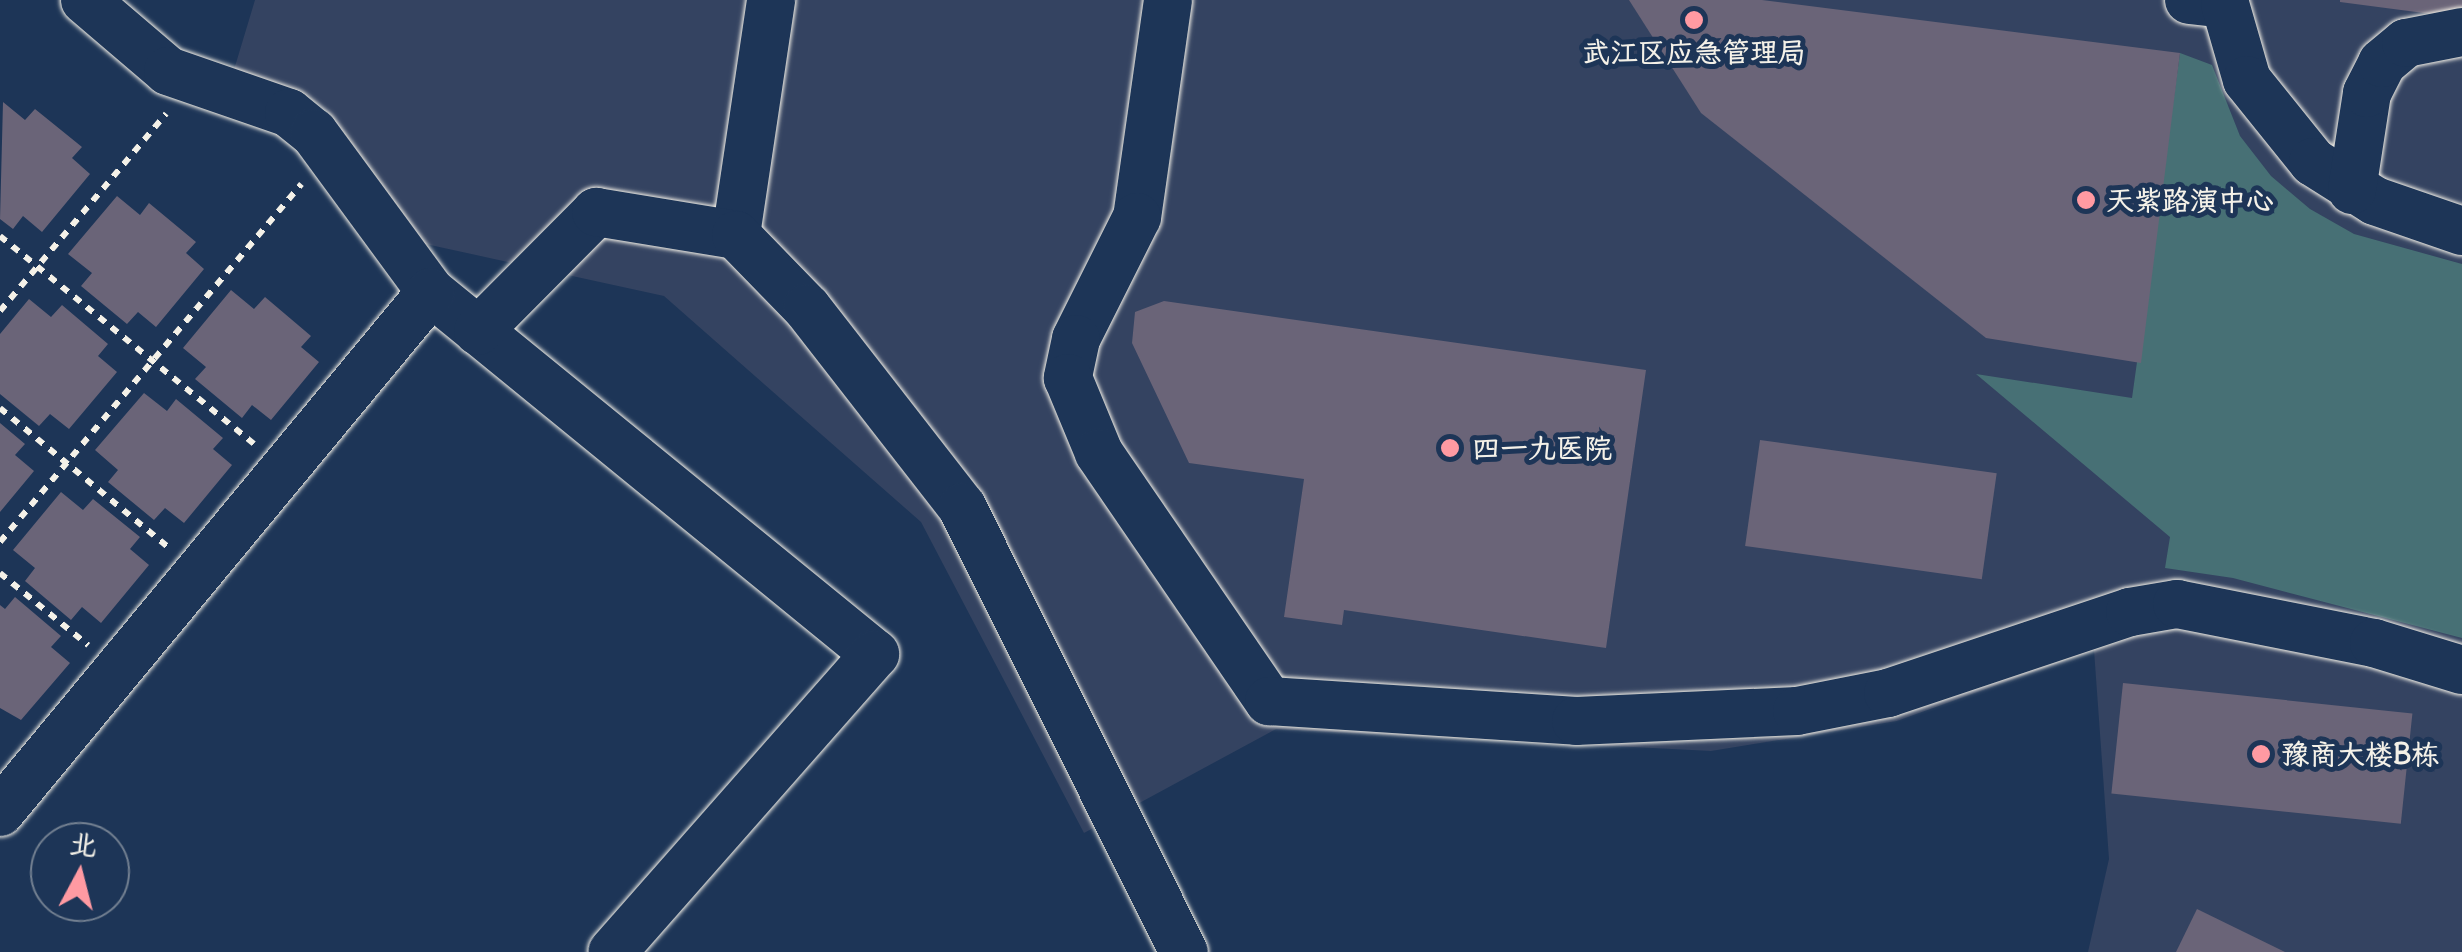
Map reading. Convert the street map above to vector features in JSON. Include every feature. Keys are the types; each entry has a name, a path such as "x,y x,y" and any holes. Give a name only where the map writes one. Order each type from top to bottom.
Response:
{"lane":[{"path":"85,0 168,71 290,113 328,153 430,292 874,654 612,952"},
{"path":"736,235 771,0"},
{"path":"1168,0 1136,217 1076,339 1068,378 1100,453 1269,701 1576,722 1797,711 1888,693 2113,617 2177,604 2374,642 2462,670"},
{"path":"2213,1 2260,102 2314,162 2352,190 2462,231"},
{"path":"2352,190 2367,93 2382,63 2406,43 2462,32"},
{"path":"478,331 596,212 736,235 807,308 962,506 1184,952"},
{"path":"0,812 430,292"}],"path":[{"path":"0,312 192,82"},
{"path":"0,542 328,153"},
{"path":"0,236 284,469"},
{"path":"0,408 199,573"},
{"path":"0,573 118,670"}],"shaded area":[{"name":"四一九医院","path":"255,0 2462,0 2462,952 2088,952 2109,859 2094,650 1897,721 1711,751 1276,729 1084,833 921,522 664,296 421,243 327,111 307,96 233,73"}],"green space":[{"path":"2180,53 2212,65 2240,136 2271,176 2310,209 2354,234 2462,264 2462,638 2233,578 2165,568 2170,537 1976,374 2132,398"}],"building":[{"path":"1629,0 1762,0 2180,53 2141,363 1986,338 1701,113"},
{"path":"2340,0 2462,0 2462,18 2340,2"},
{"path":"3,102 25,120 35,109 82,147 72,158 90,174 42,232 23,216 13,229 0,219"},
{"path":"117,196 140,215 149,203 196,242 186,253 204,269 156,327 138,312 127,324 81,286 92,273 68,254"},
{"path":"231,290 254,309 265,297 311,336 301,347 319,362 271,420 252,405 242,418 195,379 206,367 183,348"},
{"path":"29,299 51,317 62,305 108,344 98,356 117,372 69,429 50,414 39,426 0,394 0,334"},
{"path":"1164,301 1646,370 1606,648 1344,610 1342,625 1284,617 1304,479 1189,463 1132,343 1135,312"},
{"path":"144,393 167,411 176,399 223,438 213,449 232,465 184,523 165,508 154,520 108,482 118,470 95,450"},
{"path":"0,423 25,444 15,455 34,471 0,512"},
{"path":"1760,440 1997,473 1982,579 1745,546"},
{"path":"61,492 83,510 93,499 140,537 130,549 149,565 101,623 82,607 71,620 25,581 35,568 13,550"},
{"path":"15,597 61,636 51,647 70,663 21,720 0,708 0,605 5,609"},
{"name":"豫商大楼B栋","path":"2123,683 2412,713 2401,824 2111,793"},
{"path":"2197,909 2285,952 2176,952"}],"place":[{"name":"武江区应急管理局","path":"1694,20"},
{"name":"天紫路演中心","path":"2086,200"},
{"name":"四一九医院","path":"1450,448"},
{"name":"豫商大楼B栋","path":"2261,754"}]}
